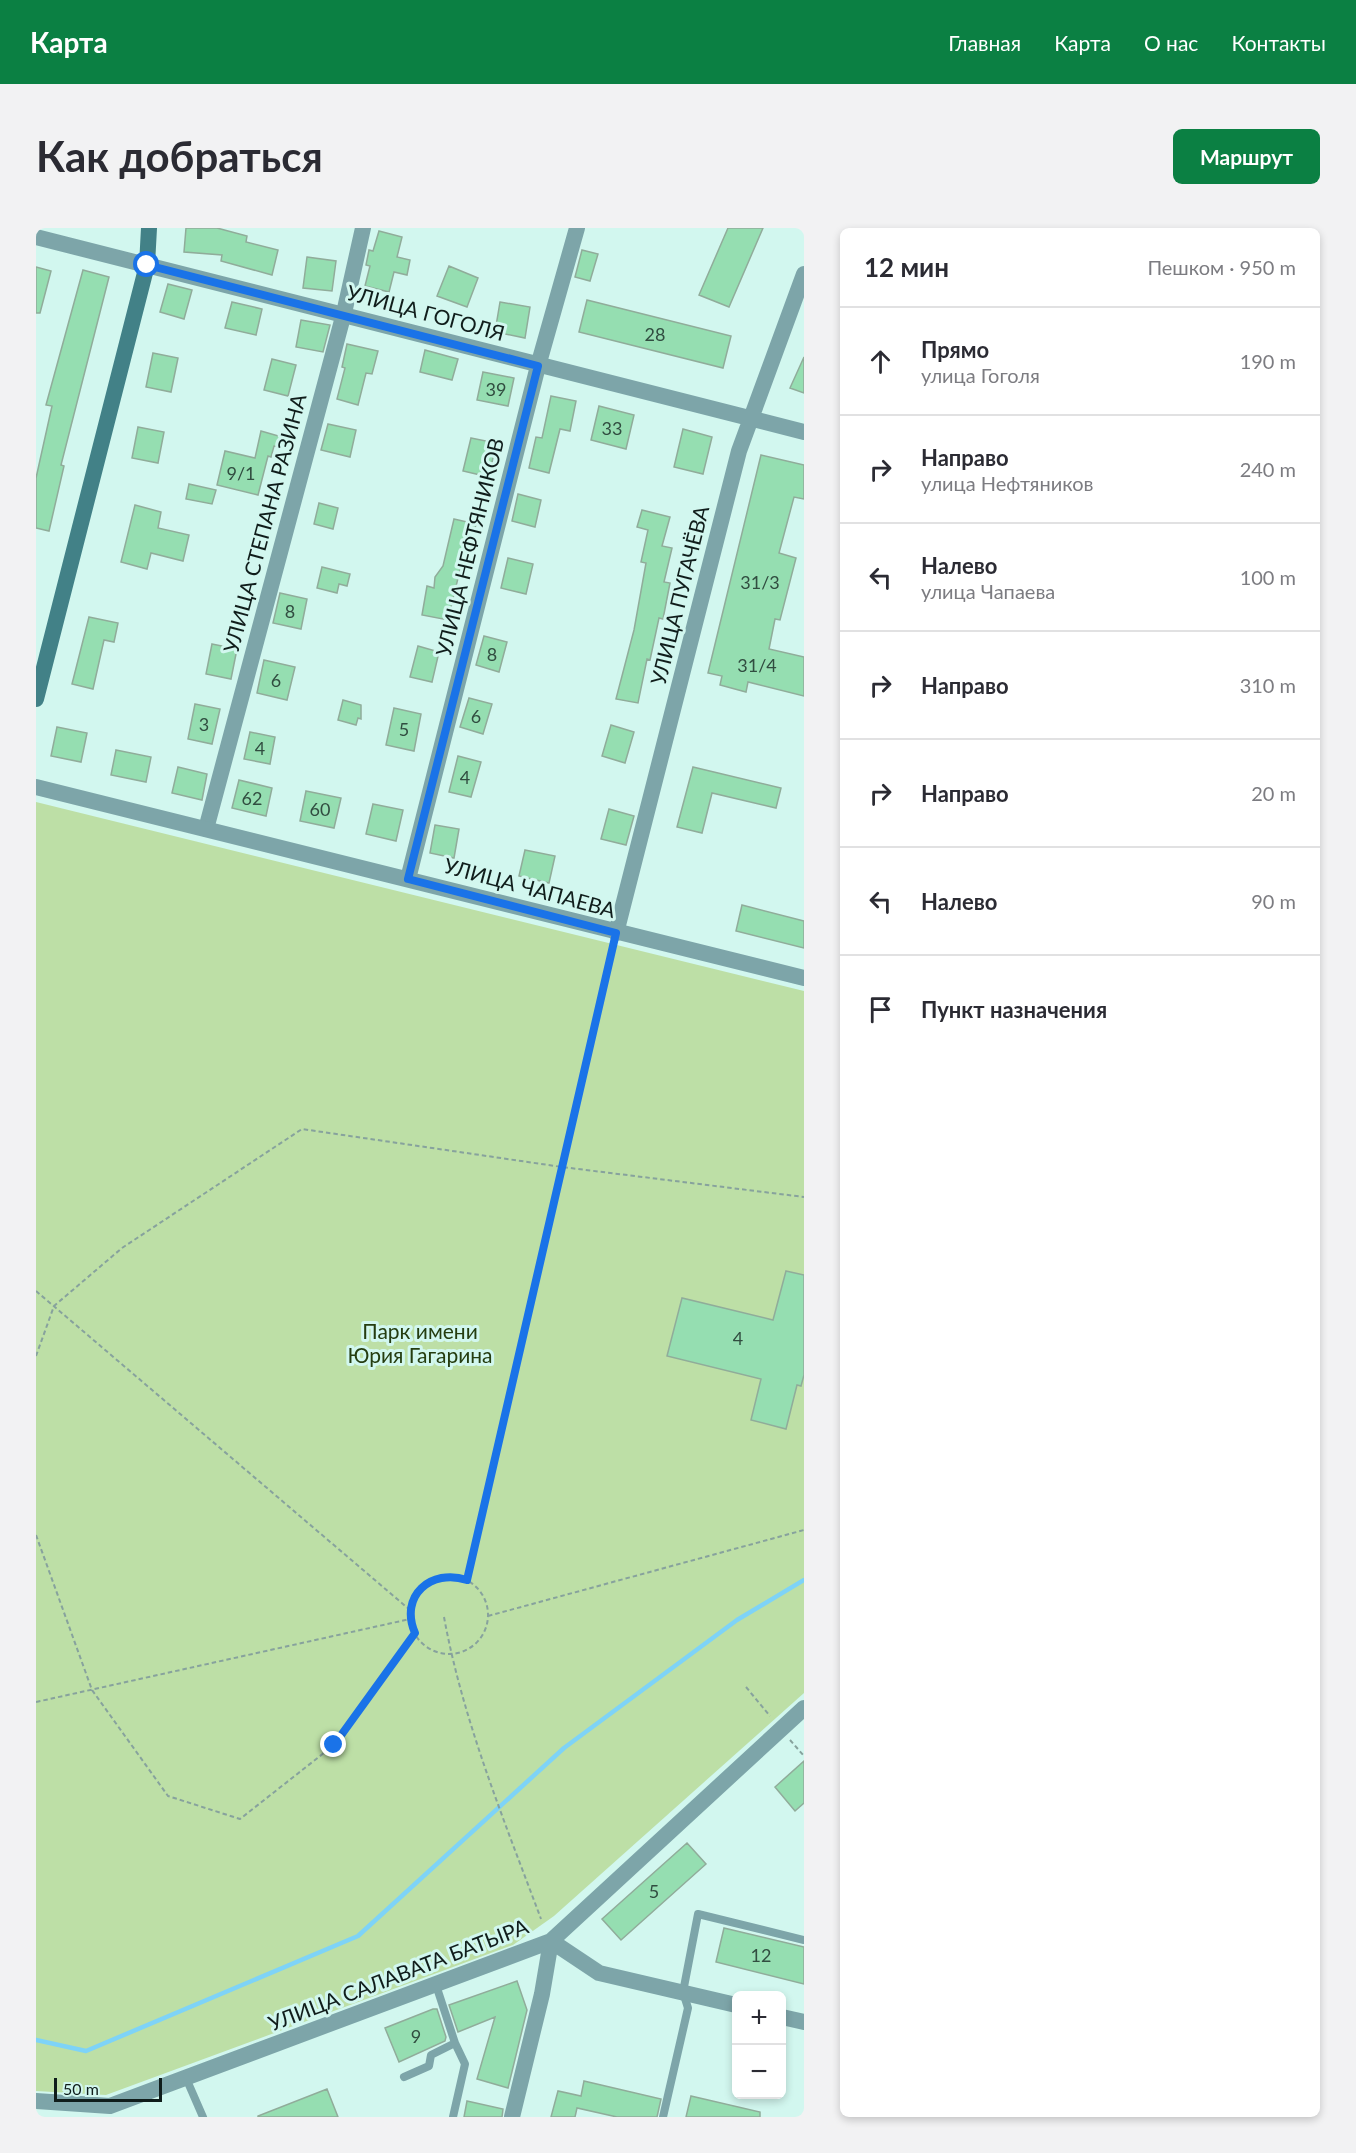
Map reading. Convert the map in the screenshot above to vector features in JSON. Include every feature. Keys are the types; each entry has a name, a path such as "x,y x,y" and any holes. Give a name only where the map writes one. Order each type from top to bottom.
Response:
{"main road":[{"path":"36,699 147,265 149,228"}],"street":[{"name":"УЛИЦА СТЕПАНА РАЗИНА","path":"206,829 344,314 363,228"},
{"name":"УЛИЦА НЕФТЯНИКОВ","path":"408,879 538,366 577,228"},
{"name":"УЛИЦА ГОГОЛЯ","path":"36,237 804,432"},
{"name":"УЛИЦА ПУГАЧЁВА","path":"616,933 739,452 804,274"},
{"name":"УЛИЦА ЧАПАЕВА","path":"36,787 804,978"},
{"name":"УЛИЦА САЛАВАТА БАТЫРА","path":"36,2101 108,2111 186,2078 551,1941 804,1708"},
{"path":"512,2117 542,1994 551,1941 599,1973 732,2004"},
{"path":"786,2018 804,2022"}],"lane":[{"path":"663,2117 688,2008 683,1992 698,1914 804,1940"},
{"path":"436,1985 455,2043 465,2064 453,2117"},
{"path":"404,2077 429,2066 431,2055 455,2043"},
{"path":"186,2078 203,2117"}],"path":[{"path":"467,1580 616,933"},
{"path":"36,1356 54,1306 122,1248 302,1129 562,1167 804,1197"},
{"path":"36,1291 410,1610"},
{"path":"488,1616 804,1530"},
{"path":"36,1535 92,1690 168,1797 240,1819 334,1745 415,1633"},
{"path":"455,1576 467,1580 483,1595 488,1616 480,1638 472,1646 451,1654 432,1650 415,1633 410,1619 410,1610 421,1588 431,1580 455,1576"},
{"path":"444,1617 451,1654 485,1771 541,1919"},
{"path":"36,1702 410,1619"},
{"path":"746,1687 770,1716"},
{"path":"790,1740 804,1756"}],"green space":[{"name":"Парк имени Юрия Гагарина","path":"36,802 804,991 804,1693 554,1916 513,1945 106,2095 36,2091"}],"building":[{"path":"186,228 217,228 247,236 246,242 278,250 272,275 221,261 222,255 184,252"},
{"path":"728,228 763,228 729,307 699,295"},
{"path":"379,231 402,237 397,257 410,260 407,275 394,272 389,292 365,286 370,266 366,265 369,250 373,251"},
{"path":"582,250 598,254 590,281 575,277"},
{"path":"307,257 336,261 332,291 303,288"},
{"path":"449,266 478,278 467,307 437,296"},
{"path":"36,267 51,271 40,313 36,313"},
{"path":"83,270 109,277 61,465 64,466 49,531 36,528 36,478 52,406 46,405"},
{"path":"168,284 192,290 184,319 160,312"},
{"path":"587,300 731,336 723,368 579,332"},
{"path":"232,302 262,309 256,335 225,328"},
{"path":"500,302 530,307 525,338 495,332"},
{"path":"301,320 330,325 323,352 296,347"},
{"path":"347,344 378,351 372,374 366,373 358,405 337,399 345,368 342,367"},
{"path":"425,350 458,359 452,380 420,372"},
{"path":"153,353 178,358 171,392 146,387"},
{"path":"804,357 804,393 790,388"},
{"path":"272,359 296,365 288,396 264,390"},
{"path":"483,372 514,378 508,406 477,400"},
{"path":"551,396 576,401 570,431 560,429 549,473 529,468 536,437 542,438"},
{"path":"599,406 634,415 626,449 591,440"},
{"path":"328,424 356,430 350,457 321,450"},
{"path":"138,427 164,432 158,463 132,458"},
{"path":"683,429 712,437 703,474 674,467"},
{"path":"261,431 282,437 280,447 274,446 271,457 268,456 258,495 217,485 225,451 255,458"},
{"path":"471,438 496,443 489,477 463,471"},
{"path":"761,455 804,465 804,499 794,497 779,553 796,558 780,620 775,619 769,649 804,657 804,696 748,682 746,692 720,685 722,676 708,673"},
{"path":"189,484 216,490 212,504 186,499"},
{"path":"518,494 541,500 535,527 512,521"},
{"path":"319,503 338,508 333,529 314,524"},
{"path":"135,505 161,512 158,528 189,535 183,561 151,553 147,569 121,562"},
{"path":"642,510 670,517 662,546 672,548 664,582 670,583 663,619 659,618 650,660 647,659 638,703 616,699 634,630 646,563 641,562 648,530 637,527"},
{"path":"454,519 476,524 469,554 464,553 448,620 422,615 427,586 434,588 435,577 443,566"},
{"path":"508,558 533,564 526,594 501,588"},
{"path":"322,567 350,574 347,586 339,584 337,593 317,588"},
{"path":"280,593 307,599 301,629 273,623"},
{"path":"89,617 118,623 114,642 104,640 93,689 72,684"},
{"path":"484,636 507,642 499,672 476,665"},
{"path":"212,644 237,649 231,679 206,674"},
{"path":"418,646 439,652 432,682 410,677"},
{"path":"264,660 295,667 287,700 257,693"},
{"path":"469,698 492,704 483,734 460,727"},
{"path":"343,700 361,705 361,719 358,718 356,725 338,720"},
{"path":"195,704 220,709 212,744 188,739"},
{"path":"394,708 421,714 414,751 386,745"},
{"path":"611,725 634,732 625,763 602,756"},
{"path":"57,727 87,733 81,762 51,756"},
{"path":"250,732 275,737 270,764 244,759"},
{"path":"116,750 151,757 146,782 111,775"},
{"path":"458,756 481,762 471,797 449,792"},
{"path":"178,767 207,774 202,800 172,793"},
{"path":"693,767 781,788 776,808 712,793 702,833 677,827"},
{"path":"239,780 272,788 266,816 232,808"},
{"path":"306,791 341,798 334,828 300,821"},
{"path":"373,804 403,810 396,841 366,834"},
{"path":"609,809 634,816 626,845 601,839"},
{"path":"435,825 459,829 454,858 430,853"},
{"path":"525,850 555,856 549,883 519,876"},
{"path":"742,905 804,921 804,948 736,931"},
{"path":"786,1271 804,1275 804,1375 801,1386 797,1385 786,1429 751,1420 761,1379 667,1356 682,1298 773,1320"},
{"path":"804,1761 804,1803 795,1811 775,1787"},
{"path":"687,1843 706,1864 621,1940 602,1919"},
{"path":"724,1928 804,1947 804,1984 716,1962"},
{"path":"517,1981 527,2010 508,2088 477,2079 495,2017 458,2032 449,2005"},
{"path":"437,2009 446,2037 445,2041 399,2062 385,2028"},
{"path":"584,2081 661,2099 657,2117 617,2117 577,2108 575,2117 551,2117 558,2091 581,2096"},
{"path":"327,2089 338,2117 258,2117 258,2116"},
{"path":"691,2096 760,2112 760,2117 686,2117"},
{"path":"467,2101 503,2109 502,2117 464,2117"}],"waterway":[{"path":"36,2040 86,2051 358,1936 564,1748 737,1620 804,1580"}],"route":[{"path":"147,265 344,314 538,366 408,879 616,933 467,1580 455,1576 443,1576 431,1580 421,1588 410,1610 410,1619 415,1633 334,1745"}]}
